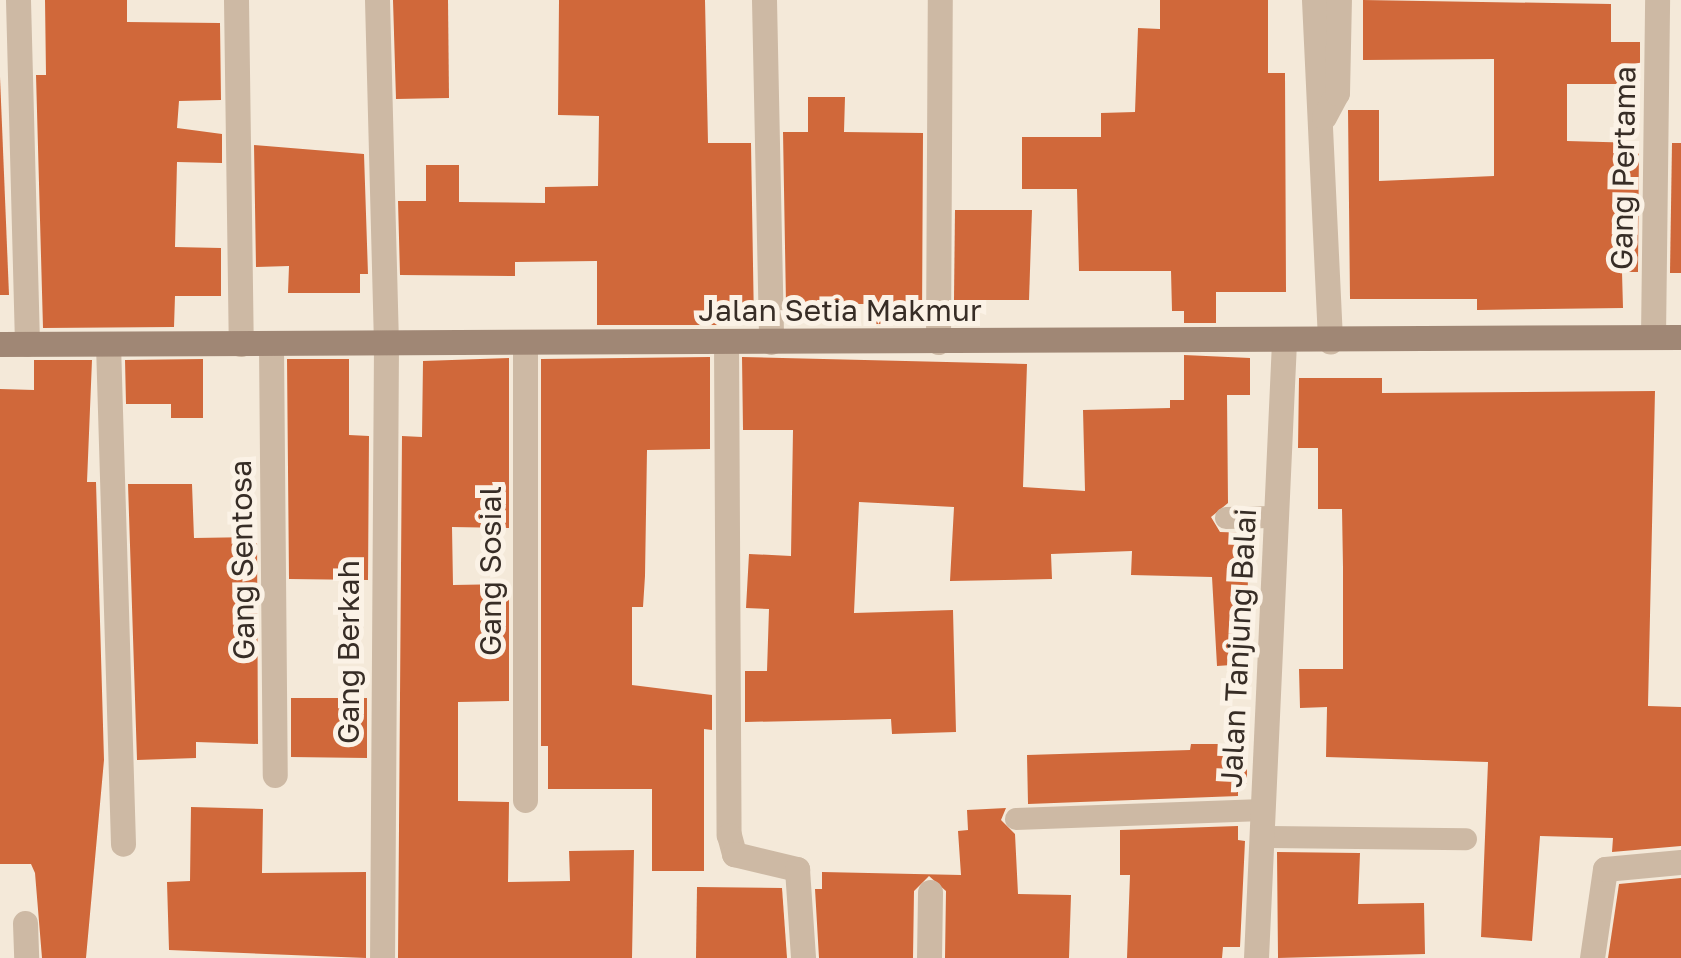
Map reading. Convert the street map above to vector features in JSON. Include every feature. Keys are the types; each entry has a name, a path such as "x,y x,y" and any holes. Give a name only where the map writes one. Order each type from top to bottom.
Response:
{"main road":[{"name":"Jalan Setia Makmur","path":"0,344 1330,342 1681,336"}],"street":[{"path":"18,0 28,344"},
{"path":"236,0 240,344"},
{"name":"Gang Berkah","path":"376,0 386,346 382,958"},
{"path":"764,0 771,342"},
{"path":"938,342 940,0"},
{"path":"1314,0 1313,92 1324,117 1330,342"},
{"path":"1324,117 1337,92 1339,0"},
{"name":"Gang Pertama","path":"1653,337 1657,0"},
{"path":"726,342 729,835 734,854 798,869 803,958"},
{"name":"Jalan Tanjung Balai","path":"1256,958 1284,342"},
{"name":"Gang Sosial","path":"524,343 524,800"},
{"path":"108,344 124,844"},
{"name":"Gang Sentosa","path":"271,345 276,774"},
{"path":"1592,958 1598,877 1630,861 1681,862"},
{"path":"929,958 930,892"},
{"path":"25,923 26,958"}],"lane":[{"path":"1226,518 1276,517"},
{"path":"1016,819 1263,810"},
{"path":"1261,836 1466,839"}],"building":[{"path":"45,0 127,0 127,22 220,23 221,100 179,101 177,128 222,134 222,163 177,162 175,247 221,248 221,296 175,296 174,327 43,328 36,75 46,75"},
{"path":"393,0 448,0 449,98 396,99"},
{"path":"559,0 705,0 708,143 751,143 754,325 597,325 597,261 515,262 515,276 400,275 398,201 426,201 426,165 459,165 459,202 545,203 545,187 598,186 599,116 558,115"},
{"path":"1160,0 1268,0 1268,73 1285,73 1286,292 1216,292 1216,323 1184,323 1184,311 1172,311 1171,271 1079,271 1077,189 1022,189 1022,137 1101,137 1101,113 1135,112 1138,28 1160,29"},
{"path":"1363,0 1611,4 1611,42 1640,42 1640,84 1567,84 1567,141 1639,143 1638,272 1622,272 1623,308 1477,310 1477,299 1350,299 1348,110 1379,110 1379,181 1494,176 1494,59 1363,60"},
{"path":"0,77 9,295 0,295"},
{"path":"808,97 845,97 844,132 923,133 922,324 874,324 875,304 786,304 783,132 808,132"},
{"path":"1672,143 1681,143 1681,273 1670,273"},
{"path":"254,145 364,154 368,274 360,274 360,293 288,293 289,266 256,267"},
{"path":"955,210 1032,210 1029,300 954,300"},
{"path":"1184,355 1250,358 1250,395 1227,395 1228,503 1211,517 1220,532 1249,533 1246,664 1217,666 1212,577 1131,575 1132,551 1051,554 1052,579 950,581 954,507 859,502 854,613 953,610 956,732 892,734 891,719 745,722 745,671 767,671 769,609 746,608 749,554 791,556 793,430 743,430 742,357 1027,364 1023,487 1085,491 1083,410 1170,408 1170,400 1184,400"},
{"path":"710,357 710,449 647,450 645,576 643,607 632,607 632,685 712,695 712,730 704,729 704,871 652,871 652,789 548,789 548,746 541,746 541,359"},
{"path":"509,358 509,528 452,527 453,585 509,584 509,701 458,702 458,801 509,802 508,882 570,881 569,851 634,850 632,958 398,958 402,436 422,437 423,361"},
{"path":"203,359 203,418 171,418 171,404 126,404 125,360"},
{"path":"287,359 349,359 349,435 369,436 368,580 289,579"},
{"path":"34,360 92,360 87,482 96,482 104,760 86,958 42,958 31,864 0,864 0,389 34,390"},
{"path":"1299,378 1382,378 1382,393 1655,391 1648,706 1681,707 1681,846 1612,852 1613,838 1540,836 1532,941 1481,937 1488,762 1326,757 1327,707 1300,708 1299,669 1343,669 1343,568 1342,509 1318,509 1318,448 1298,448"},
{"path":"128,484 192,484 194,538 257,537 258,744 196,742 196,758 137,760"},
{"path":"291,698 367,698 367,758 291,757"},
{"path":"1191,744 1247,744 1247,784 1238,784 1238,796 1028,804 1027,755 1190,750"},
{"path":"191,807 263,809 262,873 366,872 366,958 169,950 167,882 190,881"},
{"path":"1006,808 1001,820 1015,834 1018,894 1071,895 1069,958 945,958 946,891 929,876 914,891 913,958 819,958 815,889 822,889 822,872 961,875 958,831 968,830 967,810"},
{"path":"1238,826 1238,840 1245,841 1240,947 1223,947 1222,958 1127,958 1130,875 1120,875 1120,830"},
{"path":"1277,852 1360,853 1358,904 1424,903 1425,954 1278,958"},
{"path":"1681,878 1681,958 1608,958 1619,884"},
{"path":"697,887 782,888 787,958 696,958"}]}
